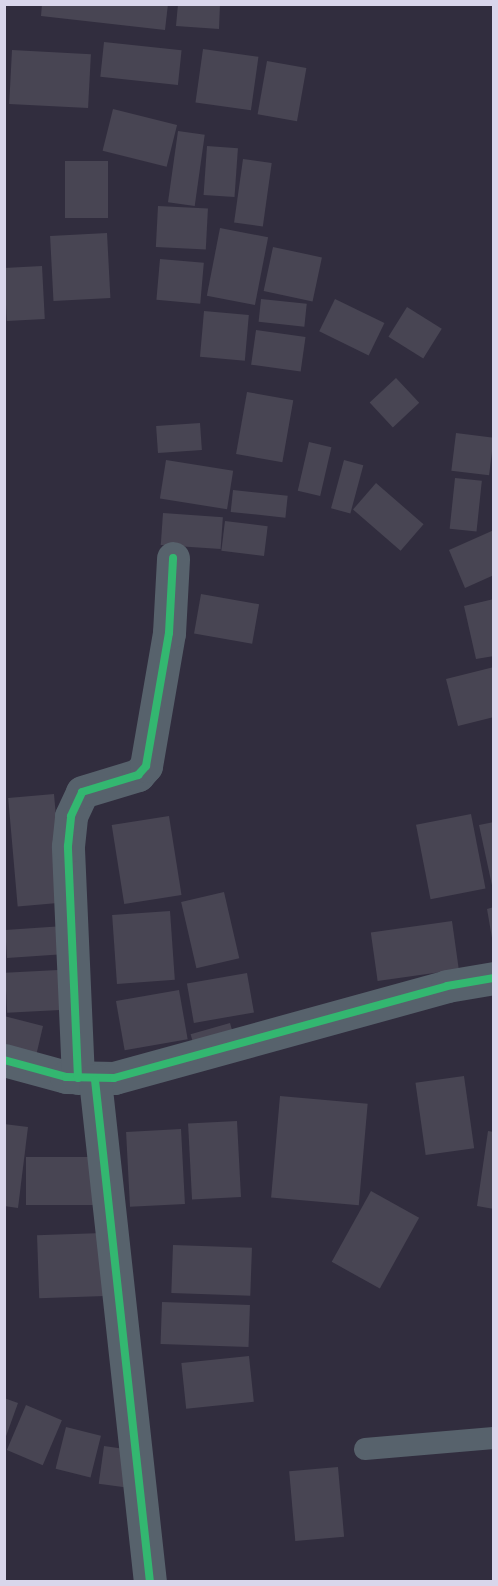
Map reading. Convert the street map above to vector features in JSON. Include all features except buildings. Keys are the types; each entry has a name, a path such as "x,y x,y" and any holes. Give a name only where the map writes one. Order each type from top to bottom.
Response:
{"street":[{"path":"150,1581 86,1079 68,846 71,816 82,792 93,785 138,775 146,766 169,633 173,558"},
{"path":"4,1060 86,1079 139,1073 426,992 494,978"}],"lane":[{"path":"365,1449 494,1438"}],"cycle path":[{"path":"78,1078 68,846 71,816 82,792 138,775 146,766 169,633 173,558"},
{"path":"4,1060 66,1077 114,1078 447,986 494,978"},
{"path":"95,1080 150,1582"}]}
